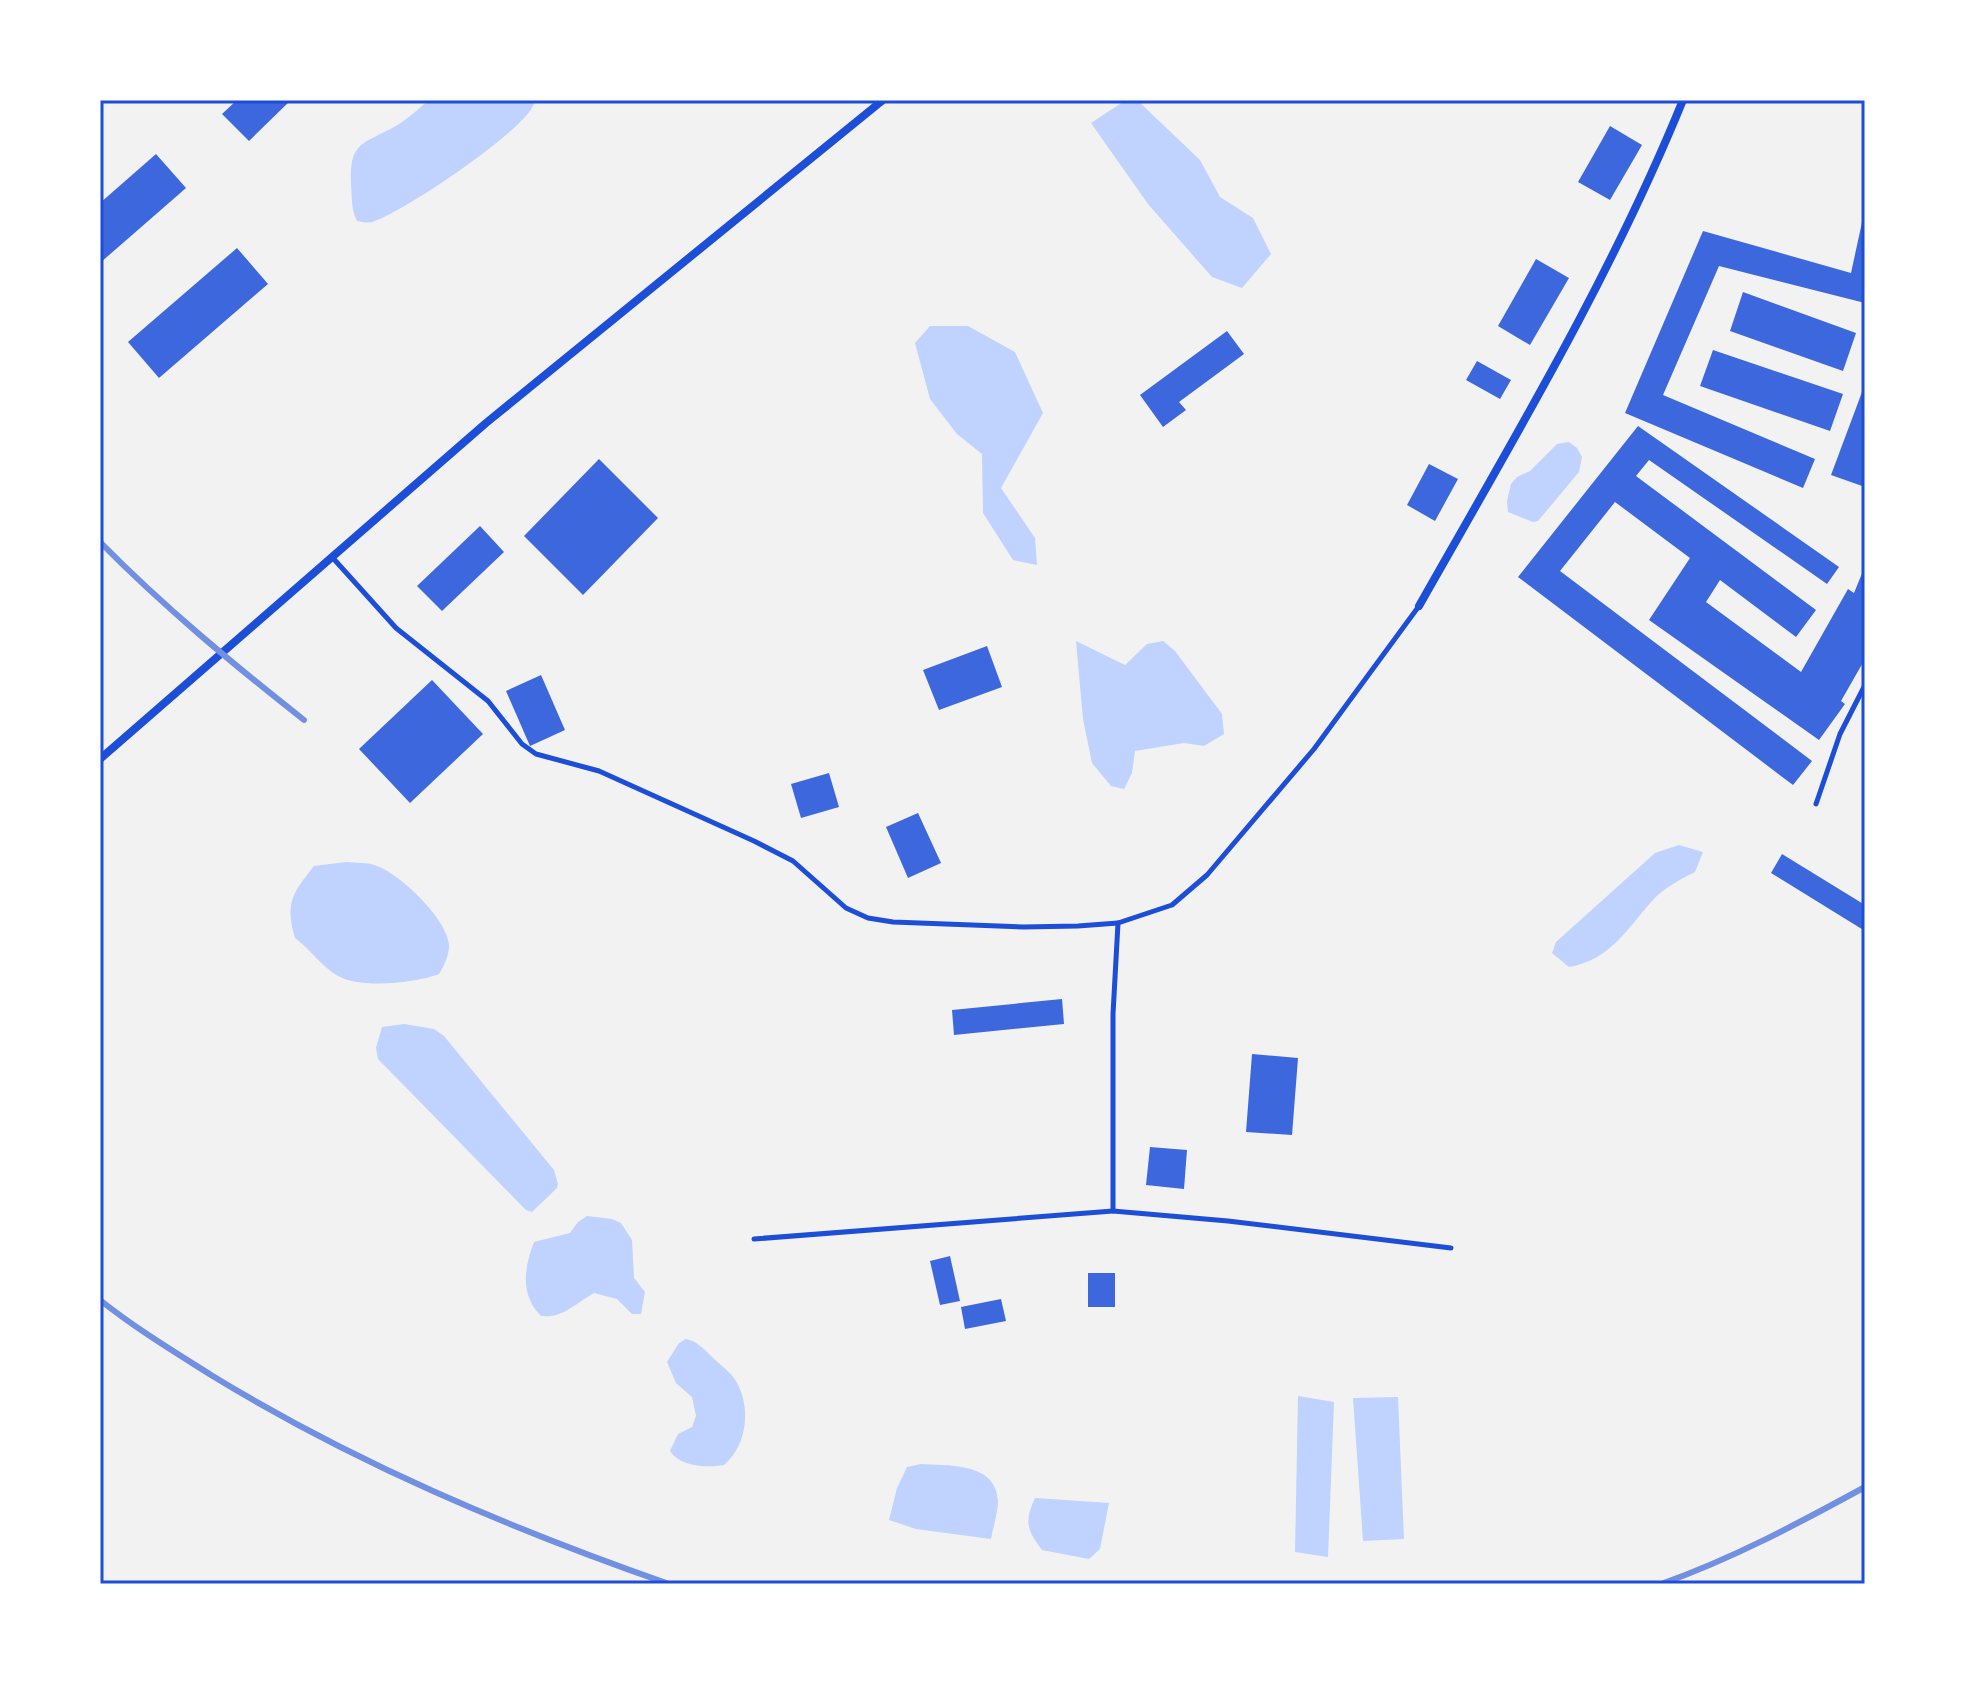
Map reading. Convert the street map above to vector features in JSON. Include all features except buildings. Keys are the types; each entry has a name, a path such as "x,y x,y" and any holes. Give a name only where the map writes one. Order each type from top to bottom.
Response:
{"street":[{"path":"100,759 486,423 883,100"},
{"path":"1419,606 1589,304 1656,165 1683,100"}],"lane":[{"path":"332,557 396,628 488,701 522,744 536,754 599,771 754,841 793,861 846,908 868,918 893,922 1023,927 1118,923 1172,905 1207,875 1314,749 1419,606"},
{"path":"1816,804 1840,734 1865,685"},
{"path":"1113,1211 1113,1014 1118,923"},
{"path":"754,1239 1113,1211 1228,1221 1451,1248"}],"water":[{"path":"429,100 532,100 534,104 509,133 436,187 375,221 357,221 351,184 356,152 366,141 399,124"},
{"path":"1126,100 1137,100 1200,160 1220,197 1253,218 1271,254 1242,288 1212,277 1148,204 1091,123"},
{"path":"930,326 968,326 1015,352 1043,413 1001,488 1035,538 1037,565 1013,560 983,513 982,454 957,434 930,399 915,343"},
{"path":"1569,442 1582,457 1579,472 1538,521 1508,512 1511,484 1517,477 1530,471 1557,444"},
{"path":"1076,641 1125,665 1147,644 1163,641 1175,651 1222,714 1224,734 1204,746 1184,743 1135,751 1132,773 1124,789 1111,786 1092,763 1083,719"},
{"path":"1679,845 1703,852 1695,872 1657,896 1607,950 1596,958 1569,967 1552,953 1556,942 1655,853"},
{"path":"346,862 370,864 387,871 410,888 431,910 449,944 439,974 388,983 348,980 332,972 295,938 291,907 300,884 314,866"},
{"path":"404,1024 434,1029 444,1036 554,1170 557,1188 532,1212 526,1210 378,1059 376,1048 382,1027"},
{"path":"587,1216 621,1223 632,1240 634,1278 645,1292 641,1314 632,1314 617,1299 594,1293 556,1315 541,1316 534,1308 527,1290 526,1271 534,1242 570,1233"},
{"path":"686,1339 700,1346 732,1375 740,1388 745,1424 738,1447 724,1465 687,1463 670,1451 678,1434 692,1427 696,1416 692,1397 676,1383 667,1362 679,1343"},
{"path":"1298,1396 1334,1402 1328,1557 1295,1552"},
{"path":"1398,1397 1404,1539 1363,1541 1353,1398"},
{"path":"921,1464 957,1466 989,1479 998,1501 991,1539 916,1529 889,1520 897,1488 907,1467"},
{"path":"1035,1498 1109,1503 1100,1549 1089,1559 1042,1550 1033,1537 1028,1520"}],"railway":[{"path":"100,542 199,634 304,720"},
{"path":"100,1300 140,1330 211,1375 377,1465 550,1540 669,1584"},
{"path":"1661,1584 1739,1552 1865,1487"}]}
